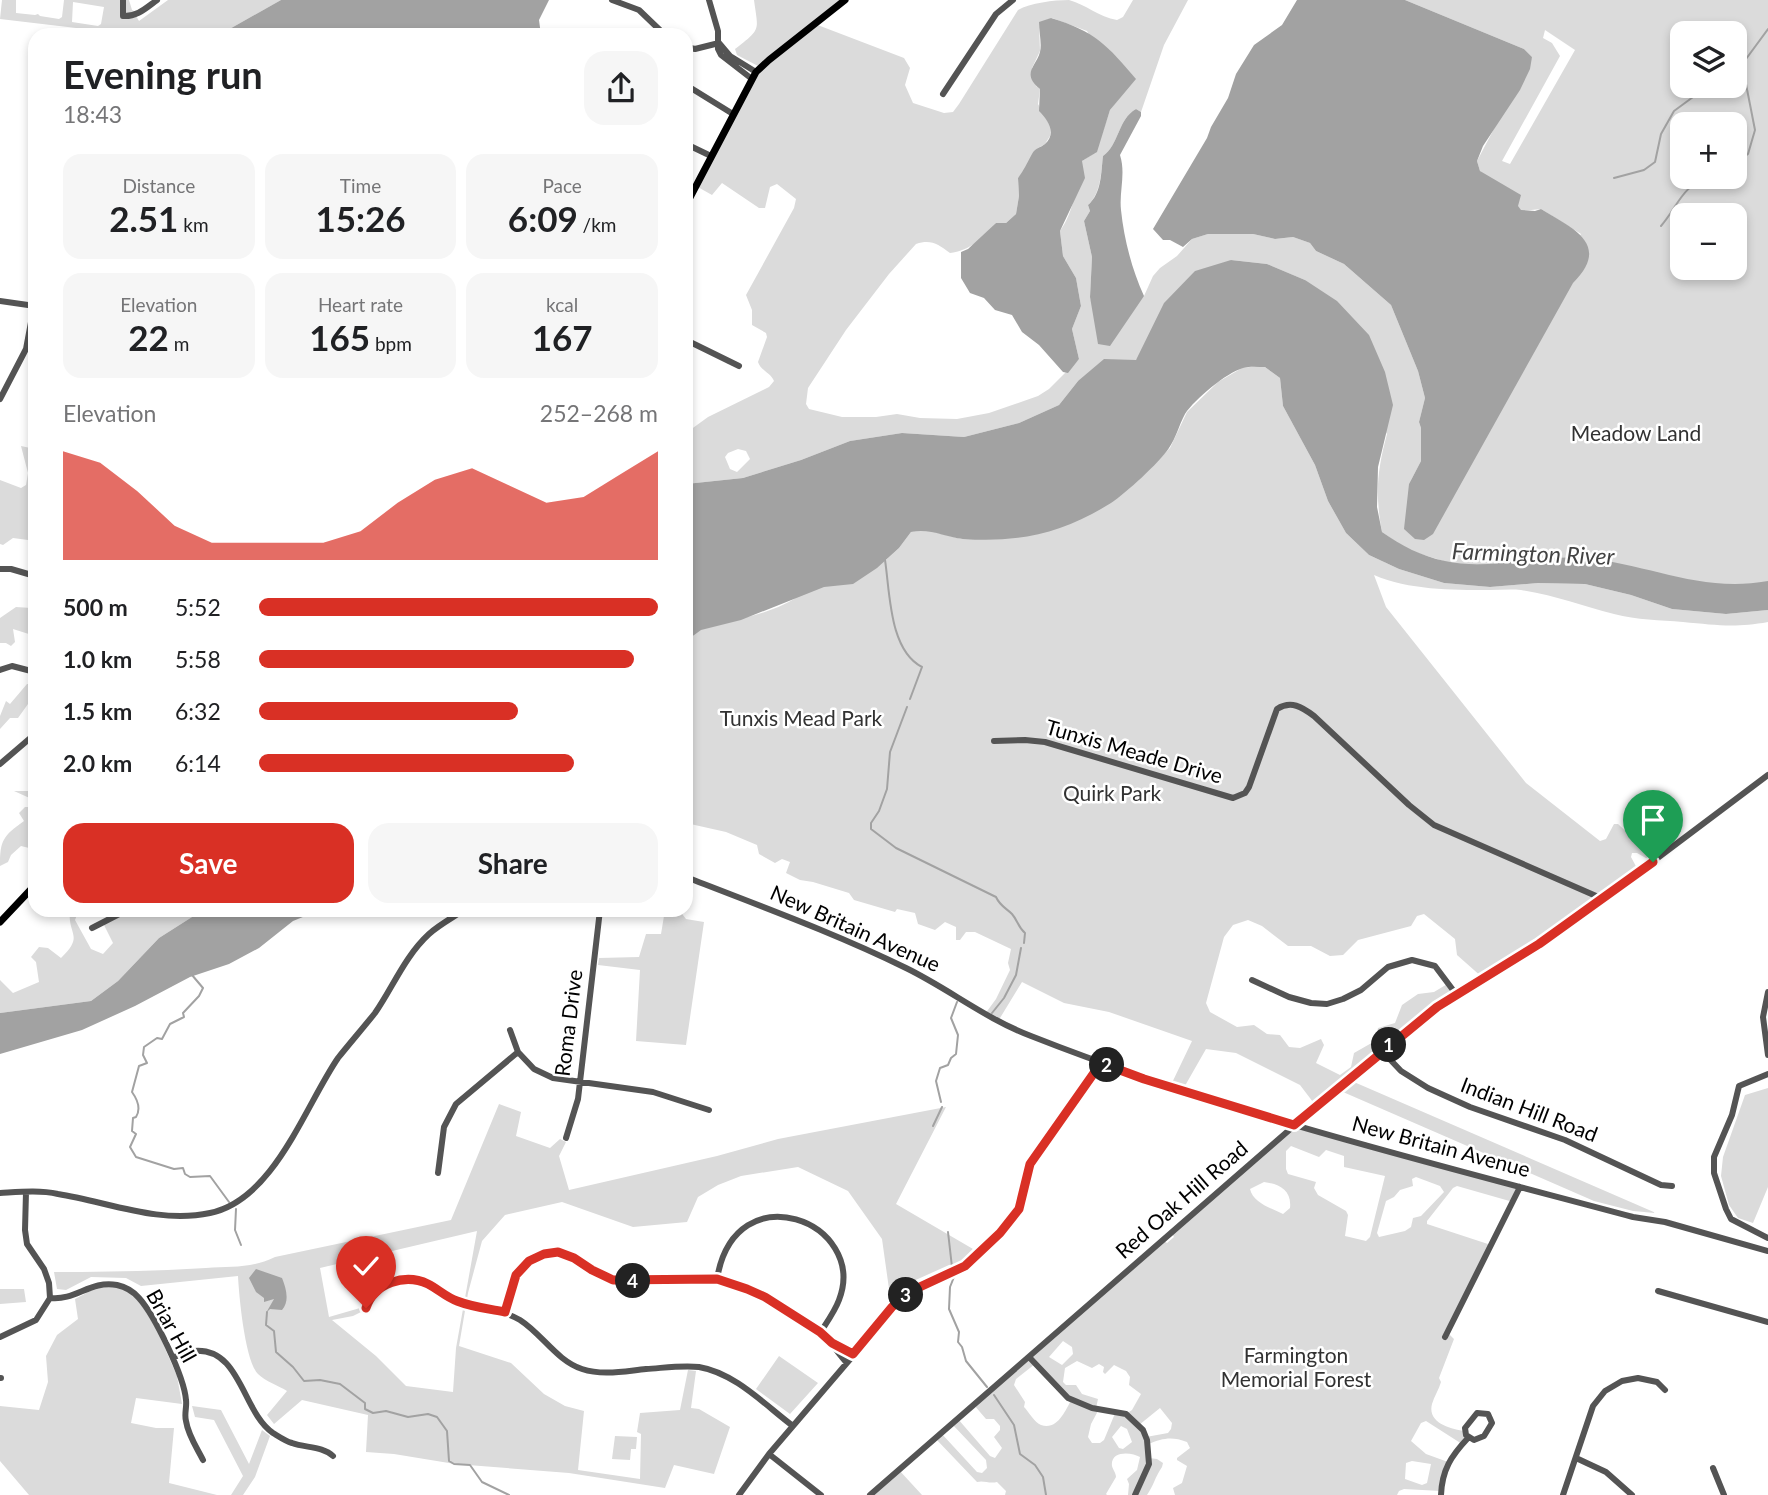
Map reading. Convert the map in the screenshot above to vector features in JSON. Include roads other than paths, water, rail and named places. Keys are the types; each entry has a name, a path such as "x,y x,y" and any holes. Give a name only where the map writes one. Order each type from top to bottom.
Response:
{"main road":[{"path":"693,191 754,75 845,0"},
{"path":"0,922 28,892"}],"street":[{"path":"123,0 123,16 128,16 140,12 157,0"},
{"path":"612,0 639,10 658,28"},
{"path":"709,0 721,55 754,75"},
{"path":"943,94 996,14 1013,0"},
{"path":"693,48 719,43"},
{"path":"693,89 733,114"},
{"path":"693,147 711,156"},
{"path":"0,301 28,305"},
{"path":"0,399 26,349 28,338"},
{"path":"693,344 738,366"},
{"path":"0,569 28,574"},
{"path":"0,670 12,666 28,670"},
{"name":"Tunxis Meade Drive","path":"994,741 1045,742 1233,798 1249,787 1277,709 1283,705 1298,706 1314,716 1434,825 1603,899"},
{"path":"0,764 28,740"},
{"name":"Red Oak Hill Road","path":"870,1495 1382,1051 1456,994 1539,944 1603,899 1768,775"},
{"name":"New Britain Avenue","path":"693,880 904,966 937,983 994,1020 1144,1079 1294,1125 1768,1251"},
{"path":"92,928 114,917"},
{"path":"0,1193 56,1193 142,1212 181,1216 211,1213 242,1199 258,1185 289,1142 339,1058 375,1012 412,954 429,933 453,917"},
{"name":"Roma Drive","path":"566,1138 575,1115 580,1083 599,917"},
{"path":"1252,980 1289,997 1327,1004 1361,990 1388,967 1412,960 1435,966 1456,994"},
{"path":"1768,992 1763,1017 1768,1055"},
{"path":"510,1030 518,1052 534,1069 553,1078 653,1092 709,1110"},
{"name":"Indian Hill Road","path":"1382,1051 1401,1071 1470,1108 1565,1140 1661,1185 1672,1186"},
{"path":"438,1173 444,1127 456,1104 518,1052"},
{"path":"739,1495 769,1454 892,1307 909,1292 965,1266 1000,1233 1019,1209 1030,1164 1101,1063"},
{"path":"1768,1074 1739,1086 1732,1115 1714,1157 1714,1173 1731,1219 1768,1238"},
{"path":"1446,1337 1520,1187"},
{"path":"0,1337 36,1320 50,1298 44,1269 27,1244 26,1192"},
{"path":"717,1279 720,1260 727,1246 747,1226 779,1216 812,1224 832,1244 842,1270 843,1285 839,1300 820,1332"},
{"path":"505,1312 516,1275 529,1261 544,1254 558,1252 613,1280 717,1279 765,1297 820,1332 846,1362"},
{"path":"366,1308 369,1297 390,1282 405,1279 429,1284 458,1301 505,1312 531,1328 563,1359 580,1369 606,1372 684,1366 717,1371 793,1426"},
{"name":"Briar Hill","path":"50,1298 67,1299 95,1285 123,1286 141,1299 173,1357 186,1398 185,1420 203,1460"},
{"path":"1658,1291 1768,1322"},
{"path":"832,1343 853,1354"},
{"path":"173,1357 195,1351 214,1354 229,1366 256,1415 270,1431 291,1443 324,1450 332,1456"},
{"path":"1029,1357 1068,1398 1092,1408 1126,1414 1143,1430 1148,1444 1149,1464 1135,1495"},
{"path":"1563,1495 1593,1406 1605,1391 1622,1381 1638,1378 1657,1382 1665,1390"},
{"path":"1477,1413 1488,1414 1492,1423 1487,1433 1478,1440 1468,1438 1465,1428 1468,1421 1477,1413"},
{"path":"1441,1495 1445,1469 1468,1438"},
{"path":"769,1454 821,1495"},
{"path":"1576,1458 1606,1472 1632,1495"},
{"path":"1713,1468 1724,1495"}],"waterway":[{"path":"1747,155 1755,130 1745,79 1746,59 1768,29"},
{"path":"1614,178 1644,170 1655,162 1661,134 1674,111 1692,98"},
{"path":"1661,226 1689,189"},
{"path":"885,560 897,634 911,659 922,667 910,699"},
{"path":"907,707 890,752 887,789 879,811 871,823 871,829 896,848 996,897 1025,933 1024,943"},
{"path":"992,1013 1004,998 1016,975 1021,948"},
{"path":"192,975 203,988 199,996 183,1013 184,1017 170,1024 162,1039 157,1038 144,1047 143,1055 147,1063 139,1066 132,1092 138,1111 133,1118 132,1131 136,1134 130,1147 136,1157 174,1169 183,1168 185,1174 190,1177 210,1176 229,1202"},
{"path":"941,1102 936,1081 940,1068 948,1065 956,1054 958,1035 951,1018 957,1002"},
{"path":"933,1126 942,1107"},
{"path":"236,1209 235,1230 241,1245"},
{"path":"948,1232 952,1267"},
{"path":"954,1277 950,1287 949,1309 959,1332 958,1342 966,1361 987,1387"},
{"path":"267,1312 266,1325 274,1331 276,1352 304,1381 320,1380 340,1384 365,1403 365,1409 373,1413 386,1411 408,1417 428,1414 437,1417 447,1431 449,1461 470,1465 482,1482 509,1495"},
{"path":"994,1395 1014,1425 1020,1454 1035,1465 1043,1477 1046,1495"}],"park label":[{"name":"Meadow Land","path":"1636,434"},
{"name":"Tunxis Mead Park","path":"801,719"},
{"name":"Quirk Park","path":"1112,794"},
{"name":"Farmington Memorial Forest","path":"1296,1368"}],"water label":[{"name":"Farmington River","path":"1533,554"}]}
